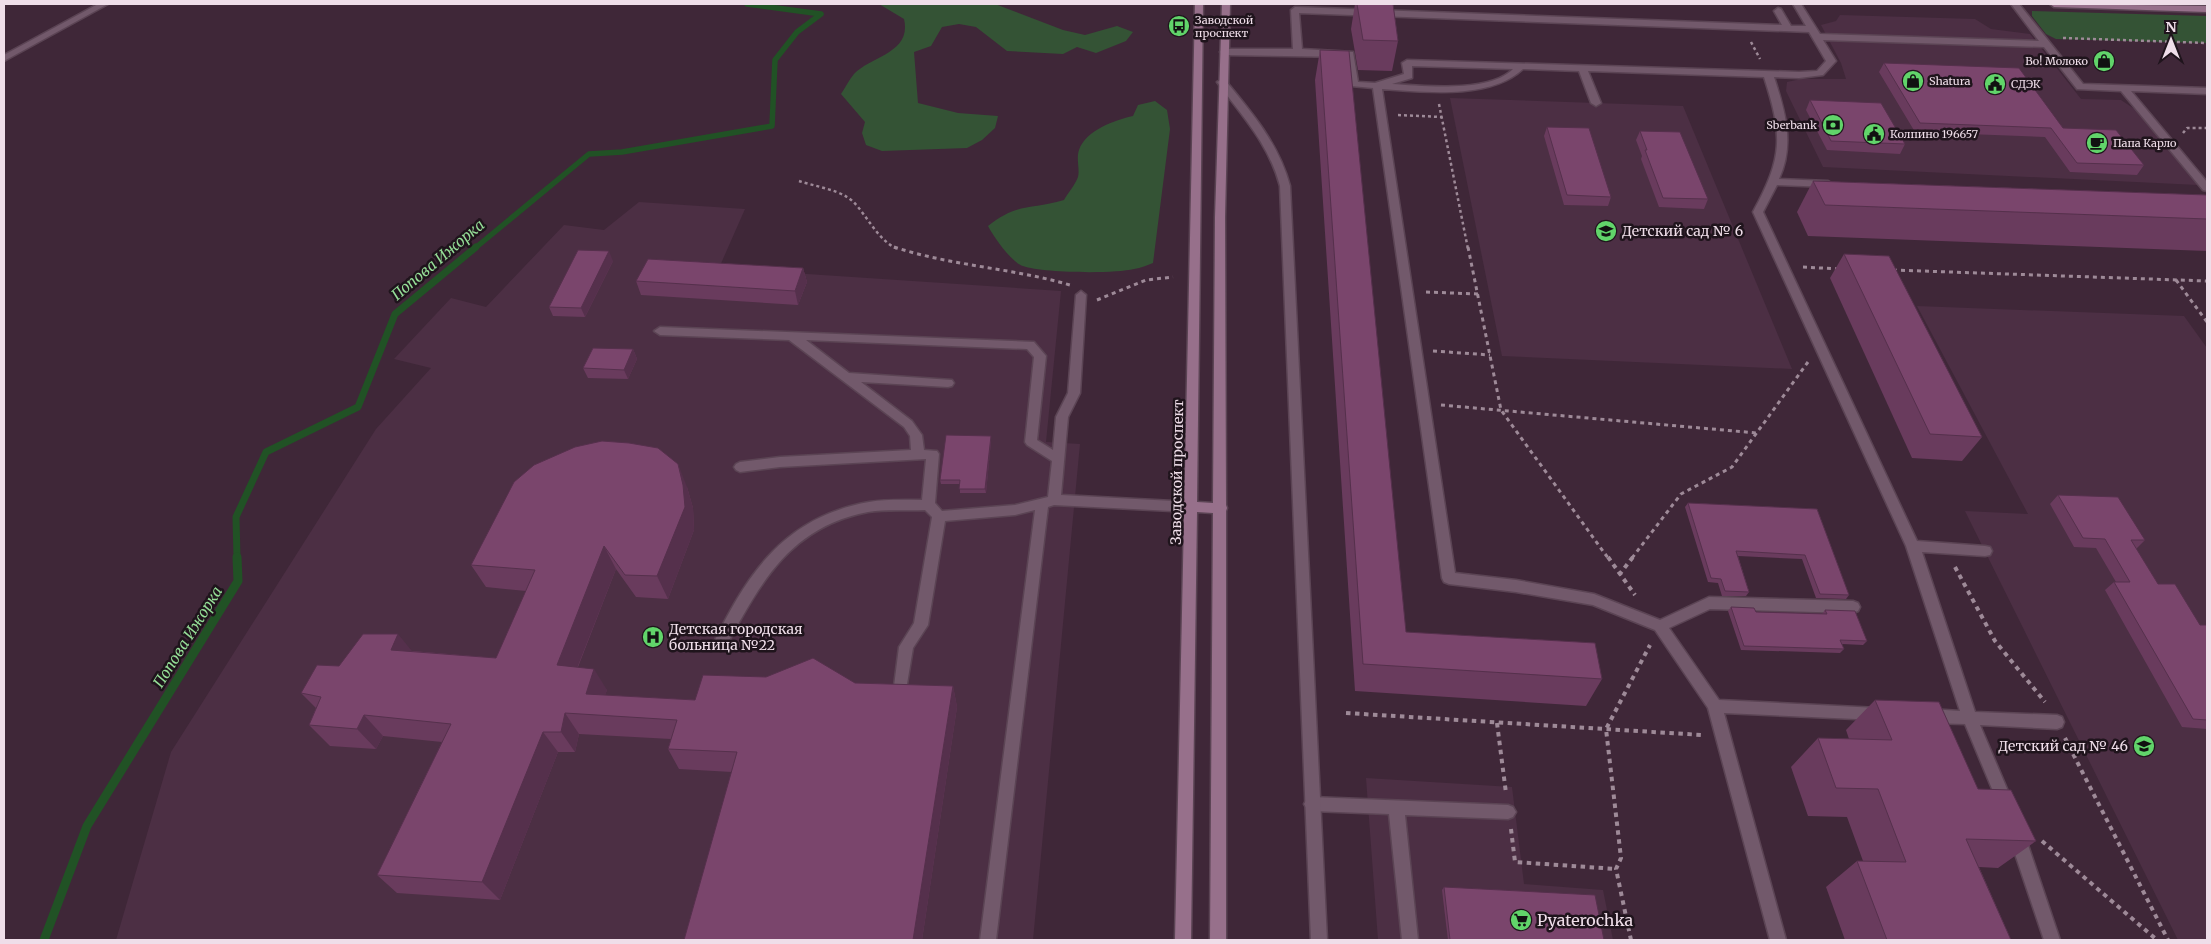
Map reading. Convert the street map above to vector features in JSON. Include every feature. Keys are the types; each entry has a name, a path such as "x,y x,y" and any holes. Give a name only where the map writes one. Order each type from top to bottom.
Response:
{"main road":[{"name":"Заводской проспект","path":"1183,940 1192,507 1199,4"},
{"path":"1218,940 1222,82 1226,4"},
{"path":"2054,4 2207,9"},
{"path":"1192,507 1221,508"}],"street":[{"path":"4,58 104,4"},
{"path":"1377,85 1409,76 1407,63 1768,74 1820,73 1831,61 1797,4"},
{"path":"2015,4 2080,87 2207,91"},
{"path":"1298,52 1295,10 1742,26 1788,28 1814,33 2044,41"},
{"path":"1778,11 1788,28"},
{"path":"1224,52 1350,54 1354,84 1474,87 1496,83 1510,77 1520,66"},
{"path":"1582,68 1596,103"},
{"path":"1768,74 1784,130 1783,158 1775,182 1758,212 1912,546 1970,718 2010,818 2052,940"},
{"path":"1222,82 1273,150 1282,168 1285,186 1319,940"},
{"path":"1377,85 1449,578 1516,586 1594,600 1660,626 1715,706 1778,940"},
{"path":"2123,88 2207,188"},
{"path":"1775,182 1834,184"},
{"path":"988,940 1048,501 1058,459 1062,417 1074,393 1081,295"},
{"path":"660,331 1030,346 1040,356 1031,442 1058,459"},
{"path":"792,336 908,424 916,435 918,454"},
{"path":"846,377 948,383"},
{"path":"740,467 780,462 933,454 928,505"},
{"path":"720,644 754,581 777,551 804,531 828,518 861,508 928,505 939,516 1015,510 1048,501 1192,507"},
{"path":"901,686 906,647 921,625 939,516"},
{"path":"1912,546 1947,550 1985,551"},
{"path":"1660,626 1709,603 1853,607"},
{"path":"1715,706 1892,714"},
{"path":"1912,716 2057,722"},
{"path":"1312,804 1508,812"},
{"path":"1396,807 1410,940"}],"path":[{"path":"1742,26 1768,74"},
{"path":"2044,41 2207,43"},
{"path":"1436,87 1501,410 1636,597"},
{"path":"1381,115 1442,117"},
{"path":"2172,146 2187,128 2207,128"},
{"path":"800,181 848,196 875,230 893,247 927,258 1068,283 1081,295"},
{"path":"1783,267 1842,269"},
{"path":"1891,270 2207,281"},
{"path":"1080,309 1102,297 1146,280 1173,277"},
{"path":"2176,280 2207,322"},
{"path":"1407,291 1478,294"},
{"path":"1619,575 1681,494 1732,467 1820,346"},
{"path":"1416,350 1490,355"},
{"path":"1423,403 1756,433"},
{"path":"1631,940 1616,869 1621,858 1606,729 1660,626"},
{"path":"1346,713 1724,737"},
{"path":"1497,722 1515,862 1616,869"},
{"path":"2038,839 2157,940"}],"shaded area":[{"path":"1840,15 1975,19 1991,29 2030,34 2081,99 2121,100 2136,110 2198,185 1823,167 1786,91 1787,82 1801,79 1846,79 1841,63 1821,25 1836,21"},
{"name":"Детский сад № 6","path":"1450,98 1683,106 1792,369 1502,356"},
{"name":"Детская городская больница №22","path":"639,202 745,209 719,268 1061,291 1046,442 1080,444 1033,940 116,940 171,752 376,429 431,368 394,359 451,298 486,307 564,225 604,230"},
{"name":"Детский сад № 46","path":"1917,306 2184,316 2207,348 2207,940 2178,940 1965,511 2028,514"},
{"path":"1366,778 1512,787 1524,884 1603,890 1613,940 1378,940"}],"green space":[{"path":"879,4 995,4 1063,30 1085,35 1117,26 1133,32 1126,41 1096,53 1077,47 1063,54 1007,51 976,27 959,24 942,27 931,46 914,52 918,103 958,113 998,116 995,128 982,140 967,148 882,151 866,145 862,133 865,122 841,94 854,74 896,47 902,39 905,30 904,19"},
{"path":"2032,11 2207,16 2207,43 2056,39 2046,34 2032,16"},
{"path":"1155,101 1167,110 1170,129 1153,263 1124,271 1078,272 1023,266 1008,255 988,226 1008,213 1064,200 1078,177 1079,150 1088,137 1110,123 1133,116 1138,105"}],"building":[{"path":"1357,4 1393,4 1398,41 1363,40"},
{"path":"1320,50 1349,51 1406,632 1595,643 1602,679 1363,664"},
{"path":"1884,63 2019,68 2063,128 2116,130 2144,165 2077,163 2051,128 1920,123"},
{"path":"1810,100 1881,103 1905,144 1831,141"},
{"path":"1547,127 1589,128 1611,197 1567,195"},
{"path":"1640,131 1680,132 1708,199 1663,198"},
{"path":"1813,181 2207,195 2207,219 1825,205"},
{"path":"578,250 609,251 581,308 549,307"},
{"path":"1844,254 1889,256 1982,437 1930,434"},
{"path":"648,259 803,268 795,291 636,281"},
{"path":"593,348 633,349 624,370 583,368"},
{"path":"946,435 991,436 985,489 959,489 960,480 940,480"},
{"path":"602,441 658,448 678,464 683,485 685,507 657,576 625,575 604,546 557,665 594,669 586,694 695,700 703,675 766,677 813,658 855,683 953,686 913,940 684,940 737,752 668,749 677,720 565,713 561,732 543,732 482,882 377,875 451,724 364,715 357,729 309,725 321,697 301,693 317,665 339,666 363,634 398,634 391,650 496,658 535,570 471,565 514,482 534,465 575,447"},
{"path":"2058,495 2118,497 2145,540 2131,540 2158,584 2175,584 2200,625 2207,625 2207,720 2193,719 2114,582 2130,582 2105,539 2083,538"},
{"path":"1688,503 1817,509 1849,595 1820,594 1805,555 1736,551 1749,592 1725,591 1721,579 1711,578"},
{"path":"1731,607 1754,608 1756,612 1827,614 1825,610 1855,611 1867,641 1840,640 1844,649 1744,646"},
{"path":"1875,700 1939,702 1978,789 2011,790 2036,841 1966,839 2011,940 1887,940 1857,861 1906,862 1878,789 1836,788 1818,738 1892,740"},
{"name":"Pyaterochka","path":"1444,887 1595,895 1604,940 1450,940"}],"waterway":[{"name":"Попова Ижорка","path":"474,249 589,154 622,152 772,126 775,60 797,32 821,14 747,4"},
{"name":"Попова Ижорка","path":"237,558 236,517 266,452 358,407 395,314 476,247"},
{"name":"Попова Ижорка","path":"44,940 87,826 238,581 237,557"}],"place":[{"name":"Заводской проспект","path":"1179,26"},
{"name":"Во! Молоко","path":"2104,61"},
{"name":"Shatura","path":"1913,81"},
{"name":"СДЭК","path":"1995,84"},
{"name":"Sberbank","path":"1833,125"},
{"name":"Колпино 196657","path":"1874,134"},
{"name":"Папа Карло","path":"2097,143"},
{"name":"Детский сад № 6","path":"1606,231"},
{"name":"Детская городская больница №22","path":"653,637"},
{"name":"Детский сад № 46","path":"2144,746"},
{"name":"Pyaterochka","path":"1521,920"}]}
